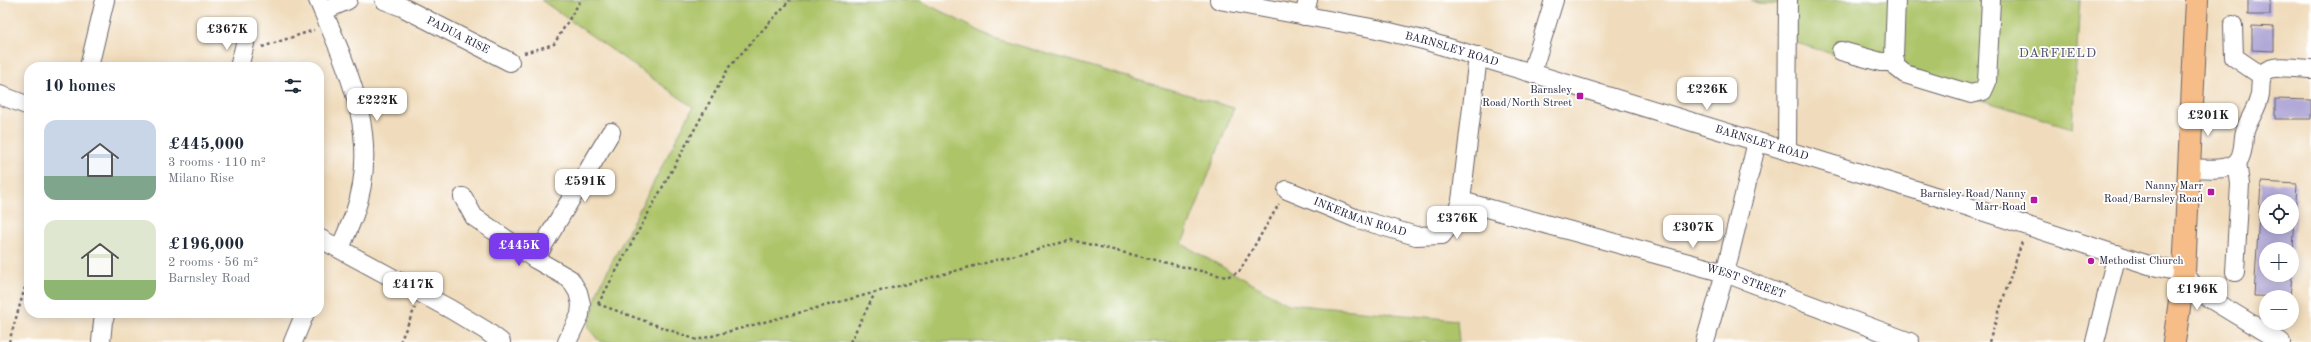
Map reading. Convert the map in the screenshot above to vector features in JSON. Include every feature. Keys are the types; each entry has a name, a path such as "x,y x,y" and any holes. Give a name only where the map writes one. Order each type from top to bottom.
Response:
{"main road":[{"path":"2174,342 2177,331 2184,273 2197,0"}],"street":[{"path":"90,62 106,0"},
{"path":"340,249 354,214 360,193 364,139 361,114 354,87 323,12 348,0"},
{"name":"PADUA RISE","path":"384,0 402,7 510,62"},
{"name":"BARNSLEY ROAD","path":"1219,0 1306,8 1478,56 2149,265 2184,273"},
{"path":"1532,72 1554,0"},
{"path":"1787,151 1788,0"},
{"path":"1896,0 1896,67 1905,74 1971,94 1983,91 1987,82 1990,0"},
{"path":"2233,26 2234,57 2262,76"},
{"path":"1841,51 1881,62 1895,62"},
{"name":"INKERMAN ROAD","path":"1287,190 1355,218 1416,236 1442,235 1454,221 1461,201 1478,56"},
{"path":"2189,168 2221,168 2232,166 2237,162 2241,157 2246,130 2257,105 2262,76 2267,71 2274,68 2311,69"},
{"path":"0,94 24,104"},
{"path":"535,259 611,132"},
{"path":"1704,342 1725,273 1757,142"},
{"path":"2235,272 2240,184 2237,162"},
{"path":"463,197 474,217 535,259 570,279 578,292 581,304 580,315 567,342"},
{"name":"WEST STREET","path":"1461,201 1725,273 1910,342"},
{"path":"324,241 421,293 485,330 501,342"},
{"path":"2095,342 2117,254"},
{"path":"2184,273 2199,292 2281,342"},
{"path":"101,342 104,318"},
{"path":"294,342 303,318"}],"path":[{"path":"510,62 526,51 554,44 581,0"},
{"path":"595,309 729,67 790,0"},
{"path":"242,55 323,12"},
{"path":"598,304 698,340 1071,240 1226,277 1238,272 1287,190"},
{"path":"1989,342 2027,227"},
{"path":"9,342 24,291"},
{"path":"850,342 875,292"},
{"path":"400,342 421,293"}],"green space":[{"path":"541,0 919,0 993,38 1234,108 1182,244 1288,304 1457,320 1459,342 600,342 588,328 599,287 693,107"},
{"path":"1751,0 2080,0 2072,128 1787,40 1785,4 1757,3"}],"building":[{"path":"2248,0 2270,0 2270,15 2248,15"},
{"path":"2252,26 2274,27 2274,51 2252,50"},
{"path":"2275,99 2311,100 2311,119 2275,119"},
{"path":"2261,182 2297,184 2296,194 2260,194"},
{"path":"2259,215 2259,234 2294,234 2293,242 2259,242 2259,282 2291,282 2291,290 2259,290 2259,296 2254,296"}],"place":[{"name":"Barnsley Road/North Street","path":"1580,96"},
{"name":"Nanny Marr Road/Barnsley Road","path":"2211,192"},
{"name":"Barnsley Road/Nanny Marr Road","path":"2034,200"},
{"name":"Methodist Church","path":"2091,261"}],"district":[{"name":"DARFIELD","path":"2058,53"}]}
